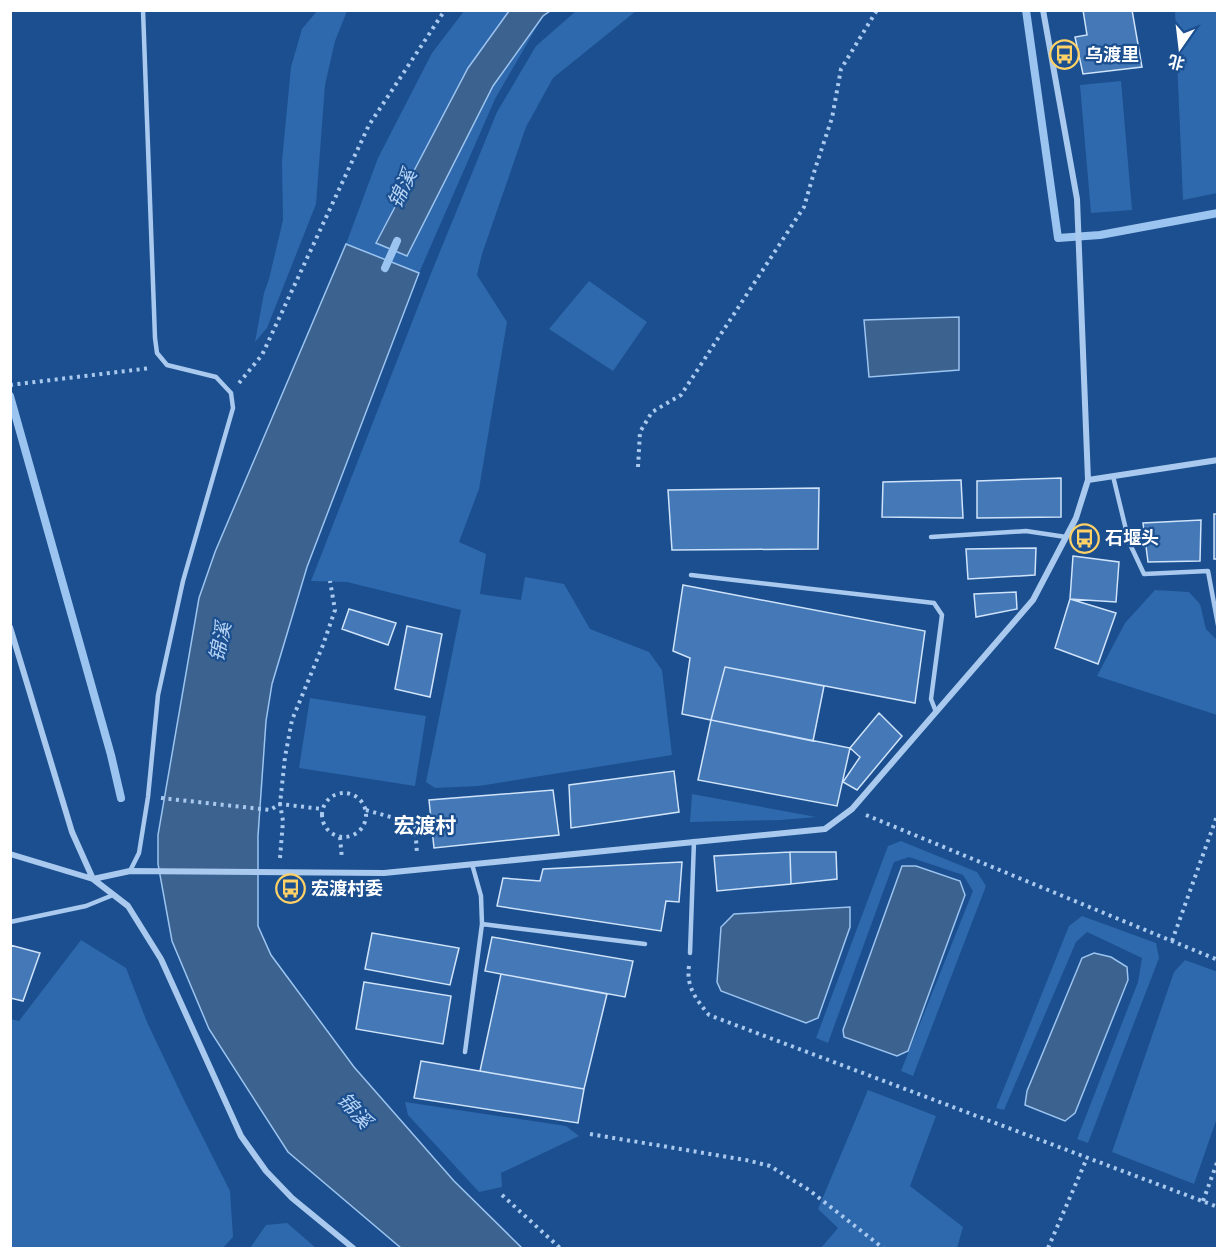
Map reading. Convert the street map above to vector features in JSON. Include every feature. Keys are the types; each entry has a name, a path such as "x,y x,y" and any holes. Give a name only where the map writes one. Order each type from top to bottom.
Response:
{"street":[{"path":"93,879 130,871 384,873 418,870 825,829 852,809 1033,600 1076,518 1088,480 1077,199 1043,10"},
{"path":"1088,480 1218,460"},
{"path":"10,627 72,832 93,879"},
{"path":"10,854 93,879 128,906 161,959 241,1136 266,1171 292,1198 350,1248"}],"lane":[{"path":"130,871 139,853 148,797 158,695 183,581 233,408 231,393 216,377 167,365 157,352 154,338 144,10"},
{"path":"1113,476 1130,542 1144,574 1208,571 1218,625"},
{"path":"931,537 1026,531 1066,537"},
{"path":"691,575 934,603 942,615 931,699 936,712"},
{"path":"690,953 694,842"},
{"path":"465,1052 482,924 481,896 472,864"},
{"path":"10,922 86,906 113,895"},
{"path":"482,924 645,944"}],"path":[{"path":"231,393 262,355 369,124 445,10"},
{"path":"638,467 640,432 652,412 681,395 804,207 832,118 841,69 877,10"},
{"path":"10,385 167,365"},
{"path":"280,871 283,821 280,804 285,757 292,720 335,610 330,581"},
{"path":"345,792 359,798 366,810 365,824 361,830 348,837 340,837 328,830 322,816 322,809 326,802 338,793 345,792"},
{"path":"148,797 270,810 280,804 322,809"},
{"path":"852,809 1218,960"},
{"path":"366,810 415,824 418,870"},
{"path":"1172,941 1218,813"},
{"path":"690,953 687,977 694,998 709,1015 1218,1207"},
{"path":"590,1134 770,1166 809,1190 883,1248"},
{"path":"1048,1248 1087,1158"},
{"path":"1203,1201 1218,1160"},
{"path":"502,1195 560,1248"}],"shaded area":[{"path":"317,11 347,11 335,41 325,85 316,204 267,328 255,342 264,293 283,220 282,161 291,67 302,29"},
{"path":"464,11 509,11 468,68 376,242 407,256 493,86 543,16 495,99 419,273 346,244 378,158 432,53"},
{"path":"576,11 636,11 553,78 526,127 482,254 477,275 507,322 479,489 459,542 486,554 480,594 521,600 525,577 564,584 590,629 649,652 662,670 672,755 479,786 435,788 426,782 461,610 347,582 311,581 432,271 497,112 536,46"},
{"path":"1175,11 1218,11 1217,193 1183,200"},
{"path":"1121,81 1132,210 1091,213 1080,85"},
{"path":"589,281 647,322 613,371 549,329"},
{"path":"1155,590 1189,592 1200,604 1206,629 1217,640 1217,715 1097,676 1125,623"},
{"path":"310,698 426,716 415,786 299,768"},
{"path":"692,794 816,817 690,822"},
{"path":"901,841 977,872 986,886 913,1076 901,1071 973,891 963,875 909,857 894,862 828,1043 816,1038 888,846"},
{"path":"1082,916 1156,943 1159,958 1088,1143 1077,1139 1138,982 1142,958 1087,932 1076,942 1004,1110 996,1108 1069,926"},
{"path":"81,940 126,968 147,1022 230,1191 233,1237 223,1248 11,1248 11,1019 19,1021"},
{"path":"1185,960 1218,972 1217,1118 1194,1184 1112,1152 1174,972"},
{"path":"868,1090 936,1116 910,1186 963,1227 957,1248 821,1248 838,1228 818,1209"},
{"path":"405,1102 566,1126 579,1136 501,1173 502,1187 479,1192 408,1115"},
{"path":"287,1223 316,1248 250,1248 266,1225"}],"water":[{"path":"509,11 550,11 543,16 493,86 407,256 376,243 468,68"},
{"path":"346,244 419,273 307,567 272,684 266,721 258,836 258,926 271,955 354,1067 454,1181 522,1248 401,1248 288,1152 209,1029 172,941 158,864 158,835 199,598 215,552"},
{"path":"959,317 959,370 869,377 864,320"},
{"path":"902,866 916,866 960,881 965,895 908,1051 897,1056 844,1037 843,1030"},
{"path":"850,907 850,927 818,1018 806,1023 721,991 717,982 721,927 734,914"},
{"path":"1094,953 1111,957 1127,967 1128,980 1075,1113 1065,1121 1025,1105 1027,1091 1082,958"}],"building":[{"path":"1083,10 1132,10 1142,67 1083,74 1075,37 1087,35"},
{"path":"1061,478 1061,517 977,518 977,481"},
{"path":"961,480 963,518 882,517 883,482"},
{"path":"819,488 818,549 672,550 668,490"},
{"path":"1214,514 1218,514 1218,559 1214,559"},
{"path":"1201,520 1200,561 1148,562 1143,523"},
{"path":"1036,548 1035,575 968,579 966,549"},
{"path":"1073,556 1119,562 1116,602 1070,599"},
{"path":"683,585 925,631 915,703 725,667 711,720 682,714 690,658 673,651"},
{"path":"1016,592 1017,609 976,617 974,594"},
{"path":"1070,599 1116,613 1098,664 1055,648"},
{"path":"349,609 396,623 388,645 342,629"},
{"path":"407,626 442,634 430,697 395,689"},
{"path":"725,667 824,686 813,741 711,720"},
{"path":"879,713 902,736 857,790 843,782 860,757 850,748"},
{"path":"711,720 850,748 837,806 698,780"},
{"path":"674,771 679,812 571,828 569,785"},
{"path":"553,790 559,835 434,848 429,800"},
{"path":"790,852 791,884 717,891 714,856"},
{"path":"790,852 836,852 837,879 791,884"},
{"path":"682,862 679,902 666,901 661,931 497,906 503,878 540,881 543,869"},
{"path":"372,933 459,948 450,985 365,969"},
{"path":"492,937 633,961 625,997 485,971"},
{"path":"10,945 40,953 23,1001 10,998"},
{"path":"501,974 607,994 584,1089 480,1071"},
{"path":"364,982 451,996 443,1044 356,1029"},
{"path":"421,1061 584,1089 578,1123 414,1098"}],"waterway":[{"path":"1026,10 1058,238 1100,235 1218,213"},
{"name":"锦溪","path":"385,268 397,241"},
{"path":"10,396 111,755 121,798"}],"place":[{"name":"乌渡里","path":"1064,55"},
{"name":"石堰头","path":"1084,538"},
{"name":"宏渡村委","path":"290,889"}],"district":[{"name":"宏渡村","path":"425,826"}]}
